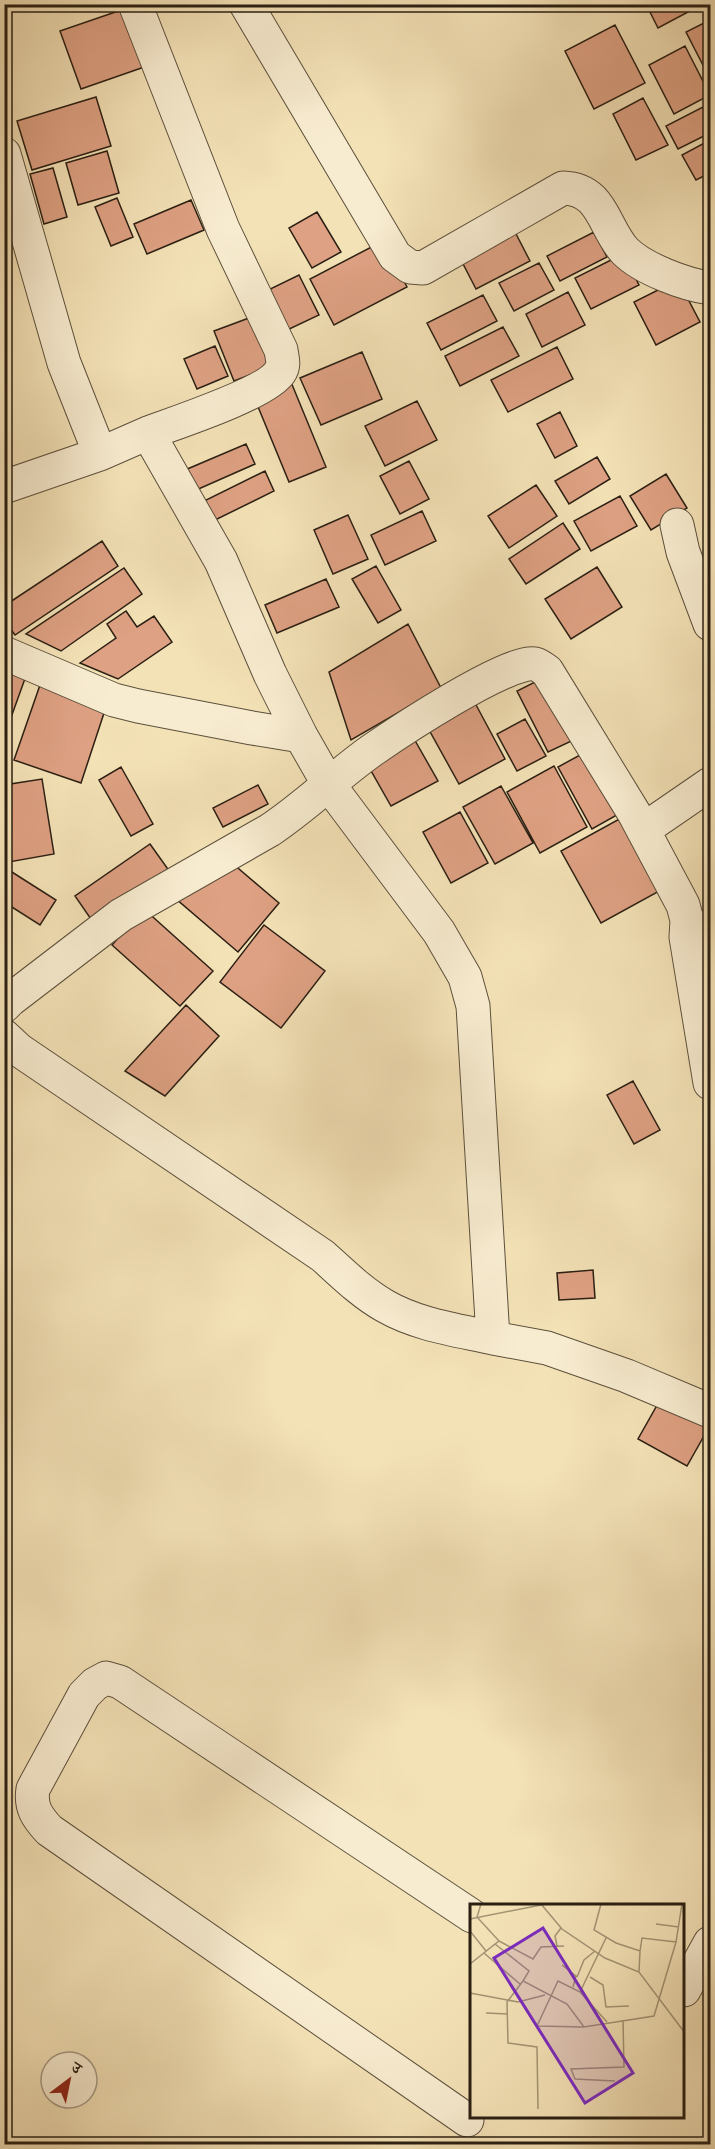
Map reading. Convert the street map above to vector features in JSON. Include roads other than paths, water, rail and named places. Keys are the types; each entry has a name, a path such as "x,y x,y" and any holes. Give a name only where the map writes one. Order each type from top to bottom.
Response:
{"street":[{"path":"4,487 100,454 148,433 239,399 273,380 280,374 284,365 281,350 223,229 201,176 135,4"},
{"path":"246,4 395,256 405,264 410,267 423,268 563,188 574,188 590,196 624,249 639,263 696,286 711,288"},
{"path":"4,154 64,363 100,454"},
{"path":"148,433 221,561 270,674 329,785 439,932 465,977 473,1006 493,1338"},
{"path":"678,525 684,552 711,624"},
{"path":"4,653 122,702 240,726 301,735"},
{"path":"4,1006 121,915 293,815 370,752 447,702 499,674 528,664 535,664 547,671 643,830 683,905 687,920 698,931 711,1083"},
{"path":"643,830 711,784"},
{"path":"4,1036 29,1057 323,1256 351,1282 386,1306 429,1324 547,1348 627,1376 711,1411"},
{"path":"465,2126 49,1830 37,1817 31,1802 33,1789 84,1695 95,1684 106,1678 120,1682 470,1915"},
{"path":"685,1988 711,1943"}]}
